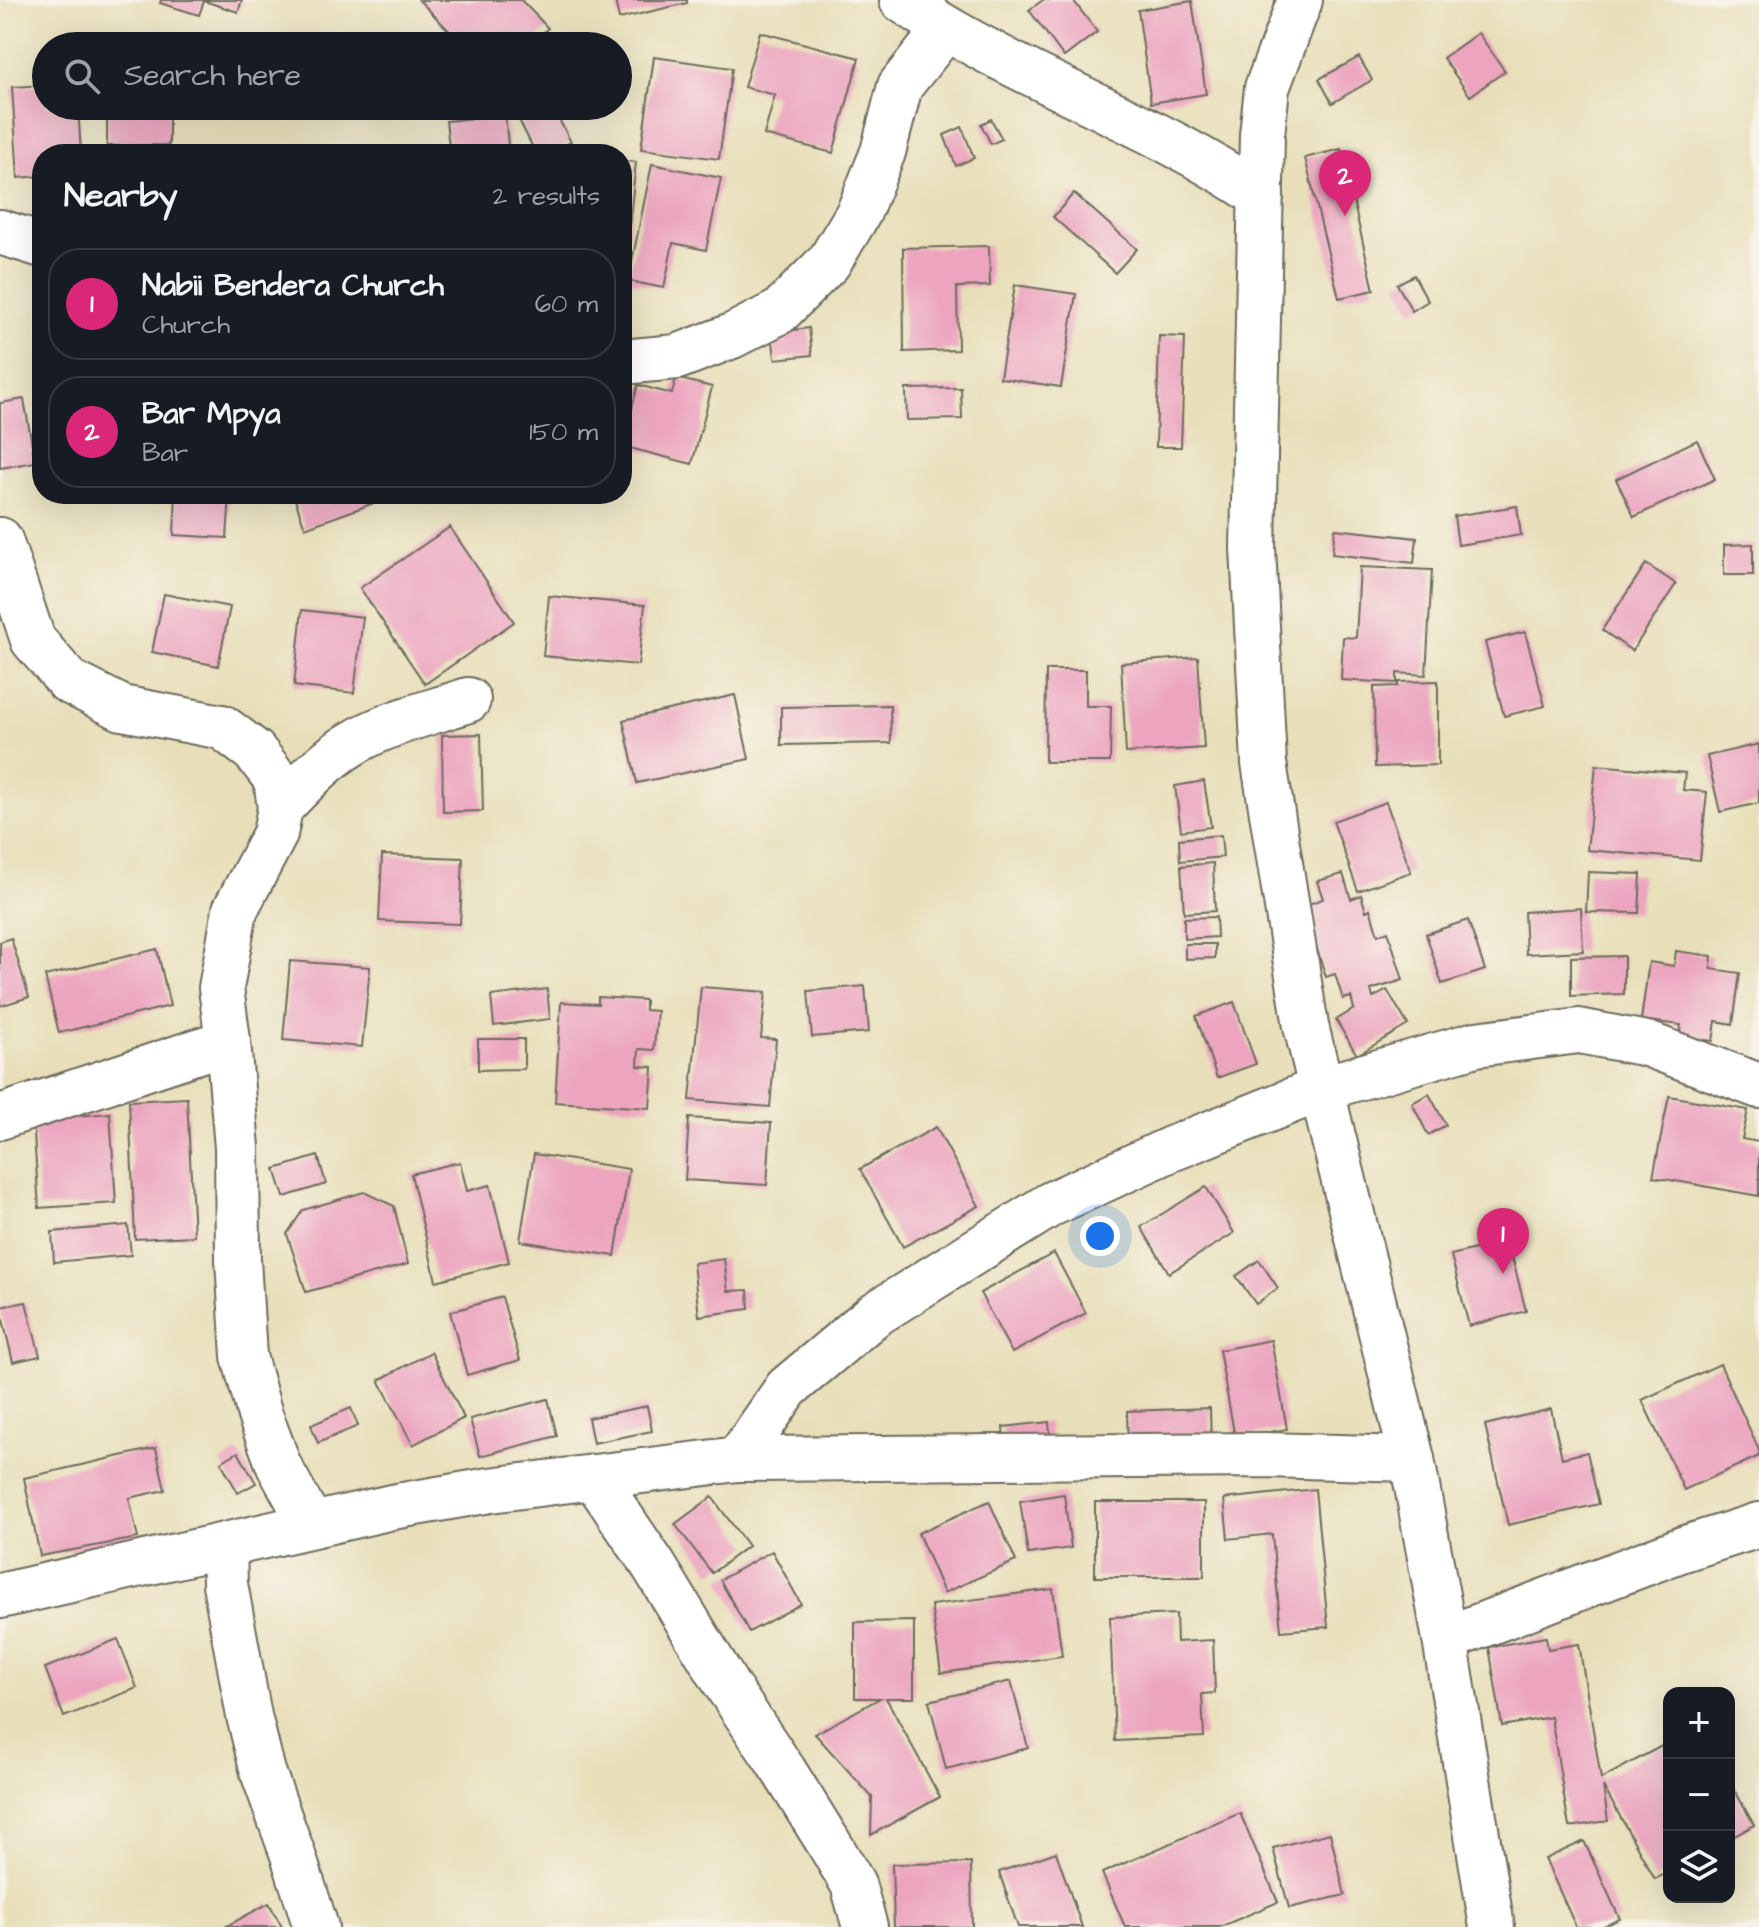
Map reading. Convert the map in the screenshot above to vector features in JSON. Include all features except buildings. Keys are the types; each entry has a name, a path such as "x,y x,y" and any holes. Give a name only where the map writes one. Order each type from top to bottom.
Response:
{"street":[{"path":"902,0 945,30 1204,159 1261,196"},
{"path":"1300,0 1267,88 1262,135 1253,548 1264,763 1306,1026 1412,1459 1492,1927"},
{"path":"632,361 677,357 732,336 779,312 829,262 859,212 883,152 900,86 945,30"},
{"path":"0,232 32,242"},
{"path":"0,540 33,640 68,681 122,708 222,727 254,751 276,779 280,808 275,834 235,910 221,988 237,1148 238,1260 244,1356 260,1415 279,1466 311,1524"},
{"path":"280,808 317,770 351,744 394,725 468,700"},
{"path":"738,1459 787,1388 874,1315 1051,1204 1171,1149 1323,1088 1476,1044 1579,1031 1647,1044 1759,1086"},
{"path":"0,1117 228,1041"},
{"path":"0,1596 311,1524 490,1490 738,1459 1265,1455 1412,1459"},
{"path":"594,1477 654,1566 830,1845 853,1884 865,1927"},
{"path":"1445,1639 1683,1549 1759,1525"},
{"path":"224,1546 225,1584 252,1730 263,1772 316,1927"}],"place":[{"name":"Bar Mpya","path":"1345,216"},
{"name":"Nabii Bendera Church","path":"1503,1274"}]}
